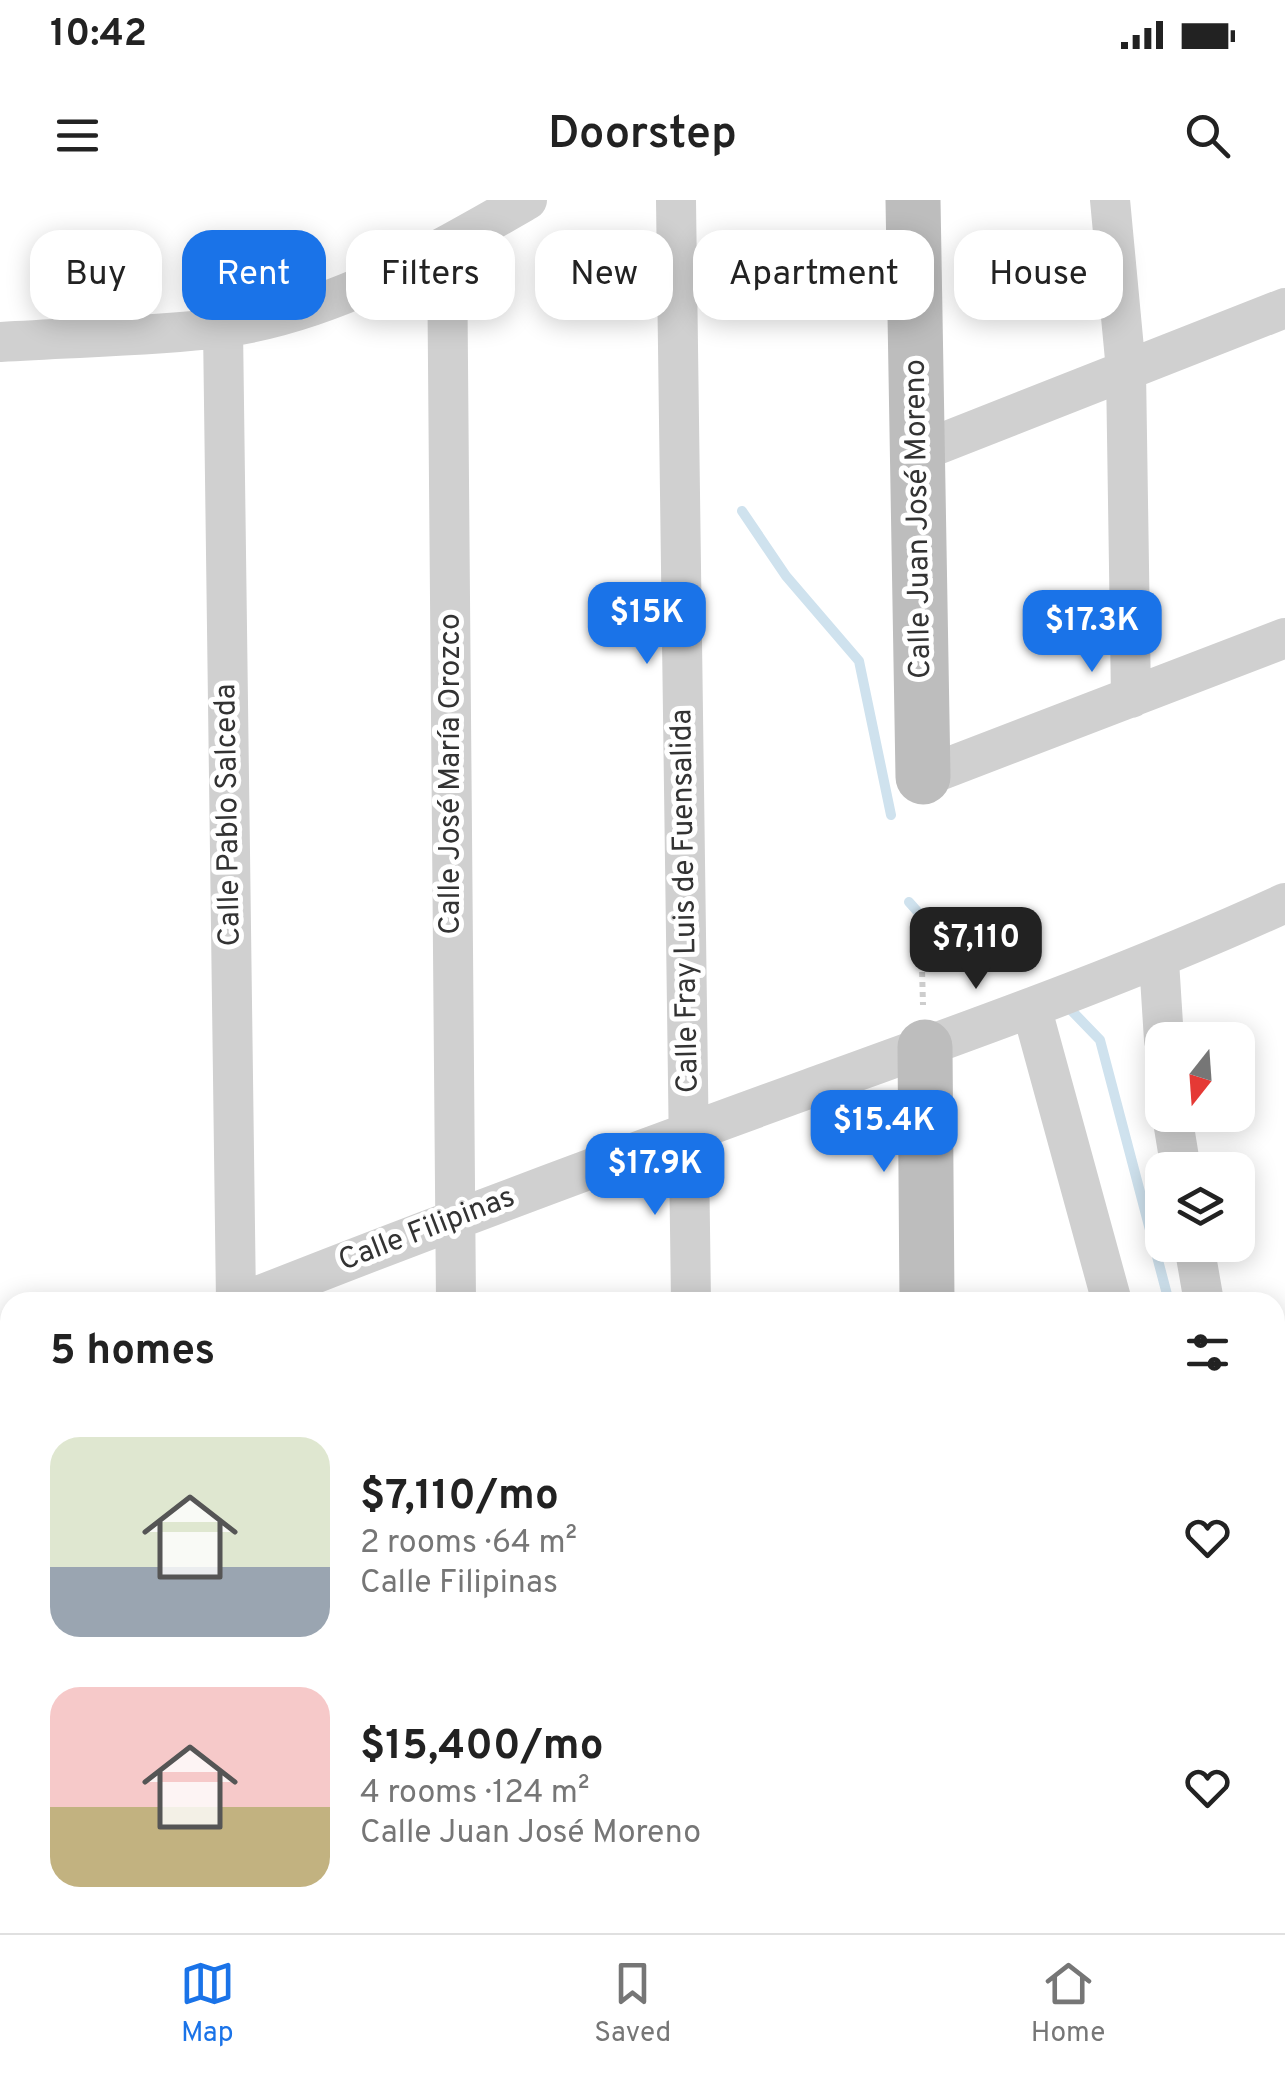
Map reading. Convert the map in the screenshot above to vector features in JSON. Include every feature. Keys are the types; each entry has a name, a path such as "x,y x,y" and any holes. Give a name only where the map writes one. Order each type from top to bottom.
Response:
{"street":[{"path":"475,230 527,200"},
{"name":"Calle Fray Luis de Fuensalida","path":"676,200 691,1292"},
{"name":"Calle Juan José Moreno","path":"913,200 923,777"},
{"path":"1110,200 1126,370 1131,698"},
{"path":"0,342 223,328 346,293"},
{"path":"919,452 1285,308"},
{"name":"Calle José María Orozco","path":"448,320 456,1292"},
{"name":"Calle Pablo Salceda","path":"223,328 240,1292"},
{"path":"923,777 1285,638"},
{"name":"Calle Filipinas","path":"265,1292 454,1218 1032,1010 1159,961 1285,903"},
{"path":"1159,961 1163,1022"},
{"path":"1032,1010 1109,1292"},
{"path":"925,1047 927,1292"},
{"path":"1197,1262 1202,1292"},
{"path":"0,1389 0,1410"}],"path":[{"path":"921,932 925,1047"}],"waterway":[{"path":"742,511 786,576 859,661 891,815"},
{"path":"909,902 963,963 991,961"},
{"path":"1071,1010 1100,1040 1166,1292"}]}
